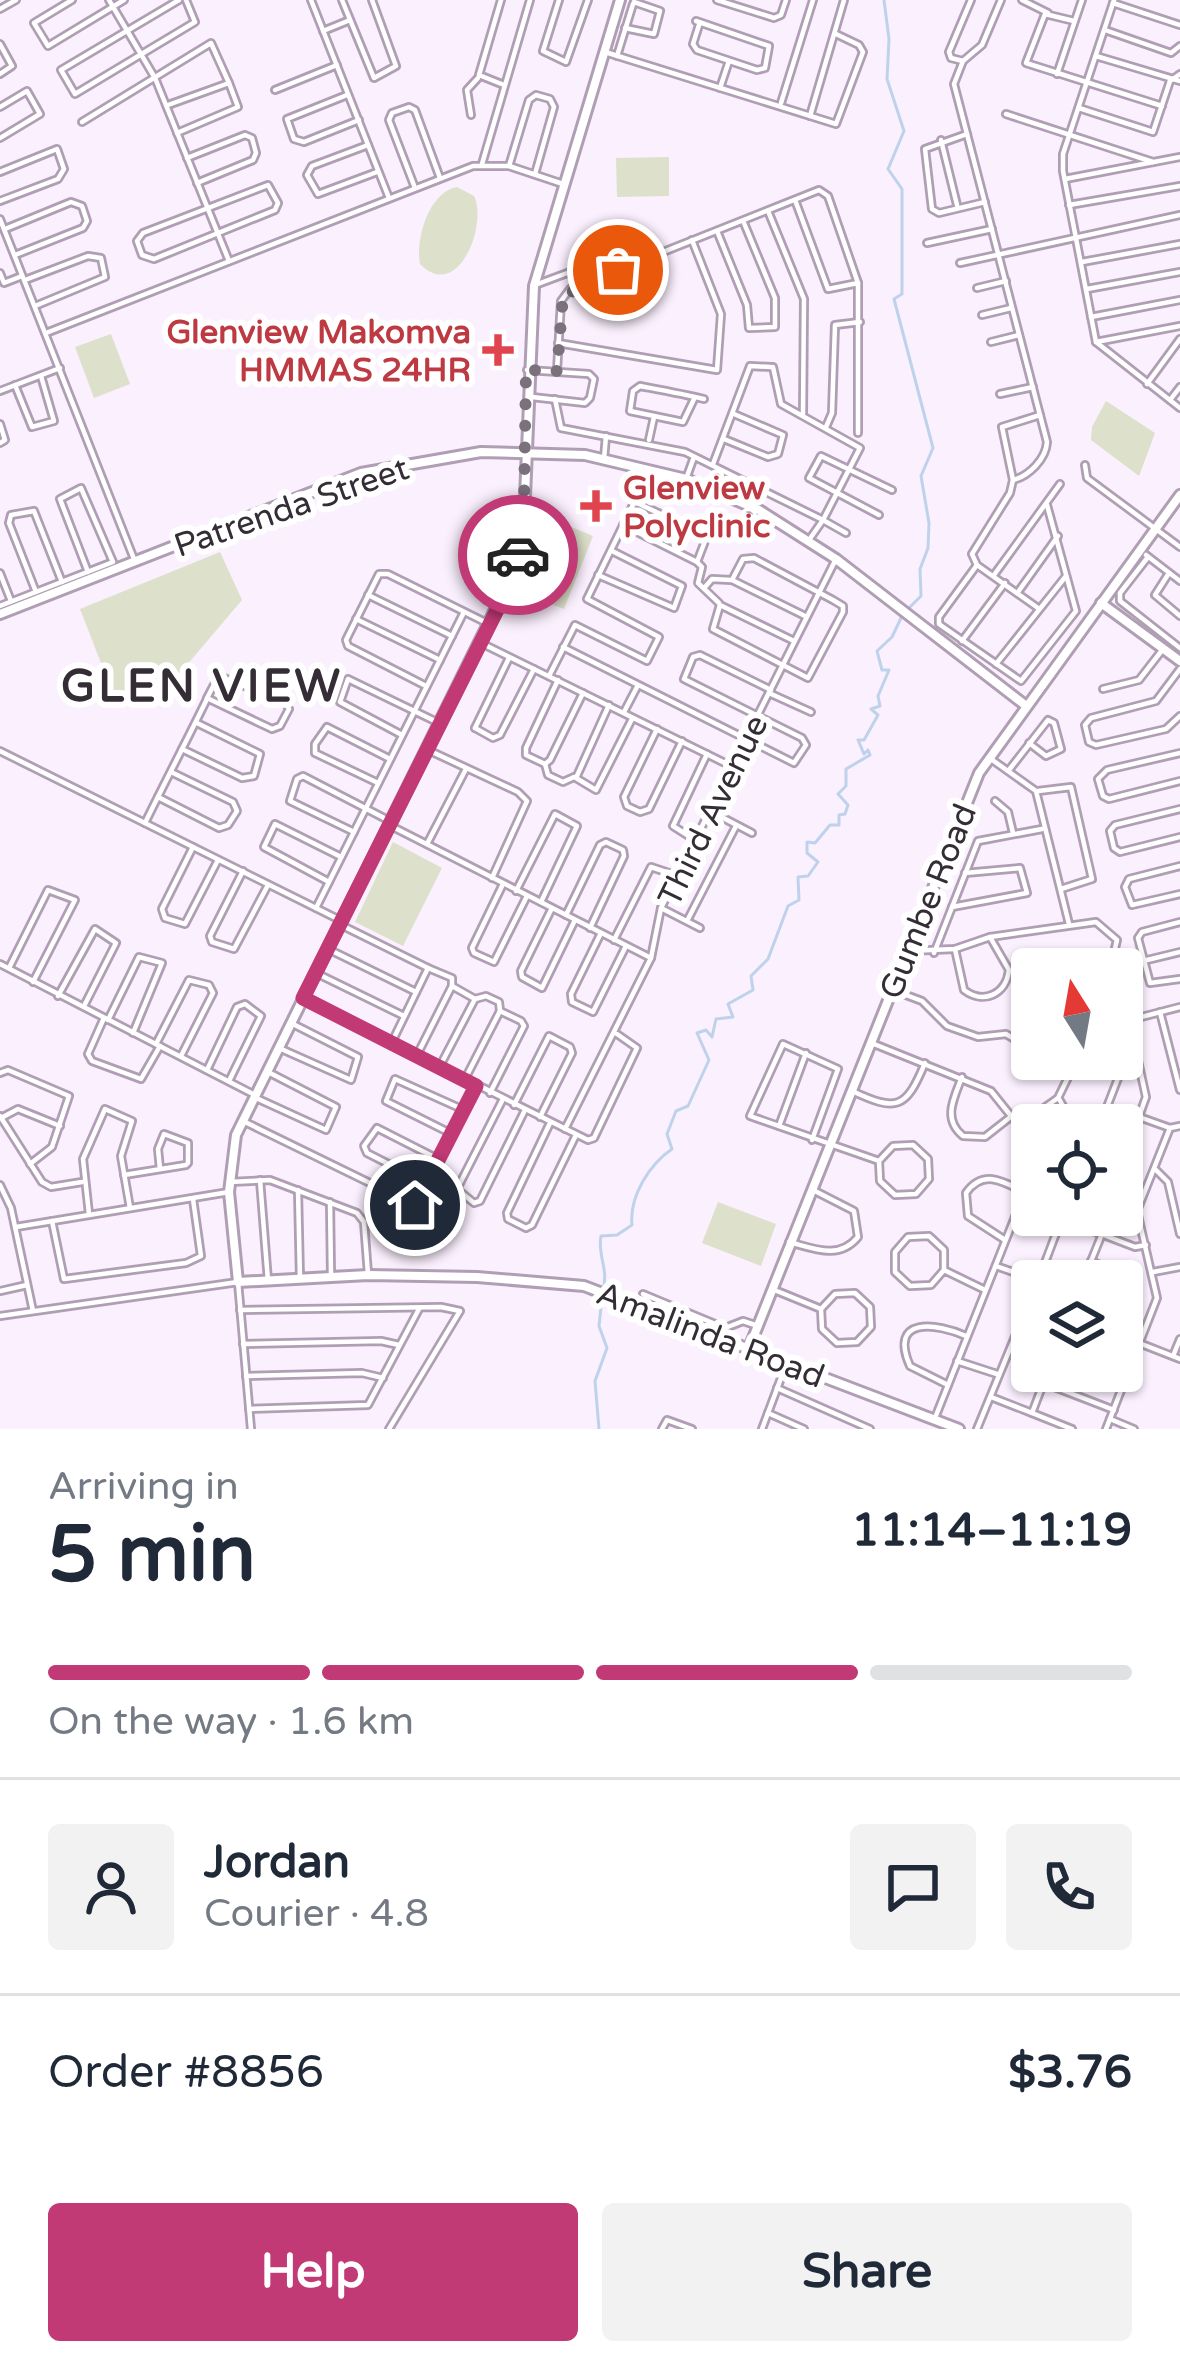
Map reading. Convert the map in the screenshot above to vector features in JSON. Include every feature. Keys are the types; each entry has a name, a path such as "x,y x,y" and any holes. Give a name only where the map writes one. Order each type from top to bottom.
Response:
{"street":[{"path":"0,9 16,0"},
{"path":"72,0 34,23 48,46 111,3 124,0"},
{"path":"182,0 195,22 75,94 61,70 128,31 182,0"},
{"path":"310,0 389,198"},
{"path":"342,0 371,77 393,70 395,64 372,0"},
{"path":"471,115 467,90 479,77 501,0"},
{"path":"482,164 530,0"},
{"path":"559,0 544,53 567,62 589,0"},
{"path":"251,1429 229,1187 232,1153 242,1120 490,625 518,553 534,286 620,0"},
{"path":"717,0 772,18 781,15 786,0"},
{"path":"780,106 812,0"},
{"path":"810,116 844,0"},
{"path":"963,61 951,58 949,52 971,0"},
{"path":"1001,0 981,47 963,61 954,84 1046,450 1029,473 1013,480"},
{"path":"1023,0 1074,21"},
{"path":"1057,74 1082,0"},
{"path":"617,56 634,1 660,11 654,34 626,28"},
{"path":"1180,25 1114,2 1062,162 1096,342 1180,408"},
{"path":"111,3 155,78 229,261"},
{"path":"1048,13 1042,17 1026,63 1162,106"},
{"path":"323,31 350,20"},
{"path":"698,23 771,47 763,70 729,62 694,48 698,23"},
{"path":"1105,30 1171,53 1179,49"},
{"path":"605,52 836,124 863,52 861,46 836,34"},
{"path":"0,44 12,67 0,74"},
{"path":"82,122 211,44 238,107 177,133"},
{"path":"1096,56 1170,81 1180,78"},
{"path":"720,88 729,62"},
{"path":"275,90 337,65"},
{"path":"479,77 504,86"},
{"path":"1079,108 1153,132 1170,81"},
{"path":"167,106 229,83"},
{"path":"0,107 27,91 40,114 0,138"},
{"path":"349,94 287,119 294,139 304,142 359,120"},
{"path":"509,166 529,100 536,95 550,99 554,107 536,174"},
{"path":"415,188 389,120 392,113 409,107 415,110 440,178"},
{"path":"1006,114 1153,162"},
{"path":"967,134 941,140 924,153 932,209 939,213 985,202"},
{"path":"187,158 245,135 252,139 253,160 197,183"},
{"path":"941,140 958,208"},
{"path":"368,145 312,166 308,175 318,194 377,172"},
{"path":"0,172 57,149 64,169 58,179 0,201"},
{"path":"1065,179 1180,157"},
{"path":"46,333 482,164 509,166 564,184"},
{"path":"268,184 278,203 275,210 150,260 137,244 143,233 208,208 268,184"},
{"path":"1070,205 1180,186"},
{"path":"557,371 563,296 742,220 826,191 858,283 858,433"},
{"path":"795,200 828,289 858,283"},
{"path":"5,229 71,202 82,206 83,228 15,255"},
{"path":"768,211 804,299 802,415"},
{"path":"960,262 1180,214"},
{"path":"0,219 135,562"},
{"path":"717,230 746,300 749,328 775,327 775,298 742,220"},
{"path":"927,243 992,229"},
{"path":"558,343 717,370 721,314 692,240"},
{"path":"1082,262 1180,244"},
{"path":"0,273 2,284 88,256 101,258 105,277 35,306"},
{"path":"534,286 610,257 618,270"},
{"path":"1087,289 1180,272"},
{"path":"977,288 1006,280"},
{"path":"1091,316 1180,300"},
{"path":"982,315 1012,308"},
{"path":"826,427 832,413 835,325 860,322"},
{"path":"1096,342 1180,326"},
{"path":"991,342 1019,334"},
{"path":"1147,384 1180,339"},
{"path":"780,358 773,367 777,398 858,446 809,540"},
{"path":"713,464 750,366 773,367"},
{"path":"0,391 59,368"},
{"path":"526,370 589,374 594,382 587,402 527,397"},
{"path":"15,386 29,424 54,421 41,376"},
{"path":"695,397 685,421 630,411 636,387 695,397 704,399"},
{"path":"1000,394 1033,387"},
{"path":"1170,400 1180,387"},
{"path":"555,399 559,427 648,443 713,464 846,533"},
{"path":"724,439 771,458 784,440 781,433 734,414"},
{"path":"1038,608 977,566 972,552 1008,500 1013,480 1002,427 1040,415"},
{"path":"648,443 654,417"},
{"path":"0,424 4,440 0,443"},
{"path":"604,459 606,436"},
{"name":"Patrenda Street","path":"0,610 362,473 451,454 525,452 604,459 686,479 747,504 809,540 1024,705"},
{"path":"878,515 809,478 821,456 892,490"},
{"path":"686,479 694,458"},
{"path":"1085,465 1087,478 1180,547"},
{"path":"549,676 577,626 647,661 659,637 589,601 650,469"},
{"path":"994,575 1060,484"},
{"path":"0,610 113,562 81,488 60,499 88,572"},
{"name":"Gumbe Road","path":"749,1348 890,989 988,757 1101,603 1144,554 1156,528 1176,510 1180,495"},
{"path":"635,502 707,536 697,562"},
{"path":"977,566 938,620 994,666 1022,681 1076,611 1047,505"},
{"path":"36,592 9,523 11,515 34,511 62,582"},
{"path":"623,525 697,562 702,567 697,581 720,605 794,641"},
{"path":"1018,592 1058,536"},
{"path":"598,575 674,608 682,586 610,550"},
{"path":"1180,581 1144,554 1120,593 1124,613 1180,665 1158,700 1090,718 1085,725 1094,745 1166,729 1180,716"},
{"path":"720,605 712,629 810,677 843,612 841,604 750,557 743,559 732,580"},
{"name":"Third Avenue","path":"565,1129 651,958 661,908 836,559"},
{"path":"426,686 348,646 356,619 384,572 490,625"},
{"path":"0,573 11,602"},
{"path":"1169,573 1155,595 1180,616"},
{"path":"994,666 1066,576"},
{"path":"705,587 712,579 732,580 806,617"},
{"path":"962,641 1005,583"},
{"path":"368,595 452,636"},
{"path":"1101,603 1180,647"},
{"path":"316,908 464,612"},
{"path":"356,619 440,660"},
{"path":"481,643 731,766"},
{"path":"563,647 744,740 799,761 805,741 684,679 693,657 700,655 812,712"},
{"path":"1048,649 1061,657"},
{"path":"1103,688 1139,680 1163,649"},
{"path":"464,734 475,728 510,656"},
{"path":"475,728 493,738 500,735 534,668"},
{"path":"145,823 207,698 223,675 289,707 280,726 272,729 207,698"},
{"path":"403,735 343,704 339,696 346,681 354,678 440,724"},
{"path":"545,764 525,751 558,680"},
{"path":"624,712 637,686"},
{"path":"583,692 545,764 548,776 562,782 574,777 609,704"},
{"path":"574,777 596,790 633,717"},
{"path":"1009,770 1029,743 1049,720 1060,751 1046,756 1029,743"},
{"path":"182,749 242,778 254,776 260,754 195,722"},
{"path":"378,783 315,753 315,744 326,727 390,759"},
{"path":"657,729 624,797 627,806 648,811 682,741"},
{"path":"428,750 518,792 526,801 492,878"},
{"path":"0,751 452,978 416,1057"},
{"path":"1180,753 1103,772 1098,779 1102,796 1108,799 1180,781"},
{"path":"695,840 673,824 707,754"},
{"path":"988,757 1036,791 1070,924"},
{"path":"427,844 466,768"},
{"path":"158,797 222,828 237,811 233,802 171,772"},
{"path":"354,832 288,796 302,776 651,958"},
{"path":"1036,791 1071,788 1092,879 1061,890"},
{"path":"994,801 1008,812 1013,833"},
{"path":"1180,809 1114,825 1110,831 1114,848 1120,852 1180,837"},
{"path":"710,811 752,833"},
{"path":"516,891 555,814 577,826 541,902"},
{"path":"328,883 266,852 275,824 342,857"},
{"path":"687,921 736,826"},
{"path":"934,953 980,839 1045,828"},
{"path":"566,915 600,845 606,842 623,850 590,928"},
{"path":"194,847 162,909 166,919 184,924 218,860"},
{"path":"1180,866 1129,879 1125,886 1127,901 1134,905 1180,894"},
{"path":"614,940 651,867 677,876"},
{"path":"952,908 1027,893 1020,868 965,873"},
{"path":"243,871 212,942 234,950 268,885"},
{"path":"503,884 474,953 494,962 527,896"},
{"path":"9,969 48,890 75,900 33,982"},
{"path":"552,908 520,975 542,988 576,920"},
{"path":"661,908 700,928"},
{"path":"906,951 934,953 990,937 1096,922 1115,935 1117,948"},
{"path":"1142,948 1140,933 1180,922"},
{"path":"58,996 91,931 104,933 116,943 83,1008"},
{"path":"601,933 571,994 572,1001 592,1012 626,946"},
{"path":"955,949 964,990 975,997 994,995 1005,986 1009,970 990,937"},
{"path":"328,949 416,992"},
{"path":"1180,952 1143,961 1153,985 1180,980"},
{"path":"133,1033 162,963 139,957 88,1054 92,1061 141,1079 189,980 209,985 213,993 181,1057"},
{"path":"0,964 324,1131 336,1110 267,1072"},
{"path":"391,1044 427,966"},
{"path":"316,973 404,1016"},
{"path":"452,986 475,999 486,996 499,1002 500,1012 464,1080"},
{"path":"890,989 922,1001 947,1026 977,1037 1011,1037"},
{"path":"303,998 588,1140 594,1138 637,1048 615,1034"},
{"path":"439,1067 475,999"},
{"path":"207,1070 237,1006 245,1004 261,1016 229,1081"},
{"path":"1143,1016 1180,1007"},
{"path":"490,1093 524,1026 500,1012"},
{"path":"1160,1012 1180,1090"},
{"path":"279,1048 351,1080 358,1057 291,1023"},
{"path":"514,1105 549,1036 570,1046 572,1053 539,1117"},
{"path":"871,1042 991,1091 1011,1113"},
{"path":"812,1140 838,1072 834,1064 781,1045 750,1116 829,1147 880,1161"},
{"path":"779,1126 806,1052"},
{"path":"852,1090 882,1105 901,1102 912,1092 925,1063"},
{"path":"0,1072 8,1070 67,1093 70,1102 48,1151 31,1164"},
{"path":"962,1077 950,1111 953,1125 963,1136 985,1137 1011,1117"},
{"path":"452,1134 386,1101 395,1079 464,1110"},
{"path":"1049,1104 1058,1098 1067,1080"},
{"path":"242,1120 412,1205 419,1203 476,1086"},
{"path":"1058,1098 1062,1104"},
{"path":"503,1099 457,1189 474,1203 480,1202 525,1110"},
{"path":"60,1126 17,1109 1,1117 46,1185 83,1181"},
{"path":"89,1214 83,1159 105,1109 133,1124 121,1152 130,1208"},
{"path":"1143,1119 1180,1126"},
{"path":"550,1123 507,1213 508,1220 526,1228 532,1225 576,1135"},
{"path":"428,1184 367,1153 364,1146 371,1130 376,1127 440,1160"},
{"path":"1143,1198 1171,1127"},
{"path":"124,1175 160,1169 188,1163 188,1143 164,1134 158,1149 160,1169"},
{"path":"914,1145 928,1159 929,1179 916,1194 895,1195 880,1181 880,1161 893,1146 914,1145"},
{"path":"1156,1169 1166,1178 1179,1228"},
{"path":"1005,1240 968,1216 966,1193 978,1180 992,1178 1011,1186"},
{"path":"260,1180 268,1281"},
{"path":"16,1227 193,1199 260,1180 362,1216 368,1275"},
{"path":"0,1185 16,1227 33,1310"},
{"path":"789,1242 834,1252 848,1248 858,1237 854,1210 812,1189"},
{"path":"298,1190 300,1279"},
{"path":"52,1221 64,1280 186,1263 202,1256 193,1199"},
{"path":"330,1202 332,1277"},
{"path":"935,1418 1011,1225"},
{"path":"1143,1234 1157,1298 1143,1333"},
{"path":"928,1236 944,1250 944,1270 931,1285 910,1286 896,1272 895,1252 908,1237 928,1236"},
{"path":"1107,1236 1135,1247 1146,1245"},
{"path":"996,1266 1011,1271"},
{"path":"1153,1272 1180,1267"},
{"path":"944,1270 985,1290"},
{"name":"Amalinda Road","path":"238,1282 368,1275 550,1282 605,1293 959,1429"},
{"path":"0,1316 238,1282"},
{"path":"0,1291 27,1285"},
{"path":"772,1289 821,1309"},
{"path":"855,1293 870,1306 871,1327 857,1342 837,1342 822,1329 821,1309 835,1294 855,1293"},
{"path":"643,1294 725,1328 742,1321 758,1326"},
{"path":"652,1311 658,1300"},
{"path":"240,1310 420,1307 460,1311 389,1429"},
{"path":"249,1409 368,1405 420,1307"},
{"path":"948,1385 910,1366 905,1352 908,1338 918,1327 932,1323 967,1336"},
{"path":"1143,1345 1176,1358 1180,1339"},
{"path":"243,1344 381,1341 400,1346"},
{"path":"977,1429 1011,1345"},
{"path":"957,1361 998,1375"},
{"path":"762,1429 787,1362"},
{"path":"246,1376 362,1373 383,1378"},
{"path":"777,1388 869,1429"},
{"path":"1032,1413 1040,1392"},
{"path":"1067,1392 1114,1410"},
{"path":"1106,1429 1121,1392"},
{"path":"991,1397 1072,1429"},
{"path":"768,1413 804,1429"},
{"path":"1110,1419 1135,1429"},
{"path":"662,1429 667,1420 692,1429"}],"green space":[{"path":"669,157 669,196 617,197 616,158"},
{"path":"457,187 474,196 477,224 473,240 457,267 446,274 434,273 420,264 422,230 439,198"},
{"path":"111,334 130,384 94,398 75,347"},
{"path":"1106,401 1155,433 1139,476 1091,440 1092,427"},
{"path":"550,518 593,536 564,609 521,593"},
{"path":"220,552 242,600 180,673 115,699 80,609"},
{"path":"393,842 442,868 403,946 355,922"},
{"path":"718,1202 776,1224 761,1266 702,1243"}],"waterway":[{"path":"884,0 887,79 904,131 888,169 902,189 902,294 894,299 933,448 921,476 929,523 928,548 920,569 921,596 908,609"},
{"path":"603,1289 601,1236 617,1235 632,1225 638,1192 656,1163 672,1149 667,1134 676,1111 688,1106 709,1060 697,1033 706,1030 712,1037 716,1019 733,1017 728,1004 753,990 751,976 768,959 788,906 799,900 798,877 808,876 818,862 807,853 807,842 815,843 830,825 839,825 839,815 845,814 848,805 838,794 846,786 846,769 870,755 868,750 864,754 858,740 864,740 878,715 871,709 880,706 878,696 889,670 882,670 877,651 892,637 902,616"},
{"path":"599,1429 595,1381 607,1348 599,1326 602,1298"}],"way so far":[{"path":"518,555 524,520 526,370 557,371 563,296 618,270"}],"place":[{"name":"Glenview Makomva HMMAS 24HR","path":"498,350"},
{"name":"Glenview Polyclinic","path":"596,506"}],"district":[{"name":"GLEN VIEW","path":"202,685"}],"route":[{"path":"415,1205 476,1086 303,998 503,598 518,555"}]}
